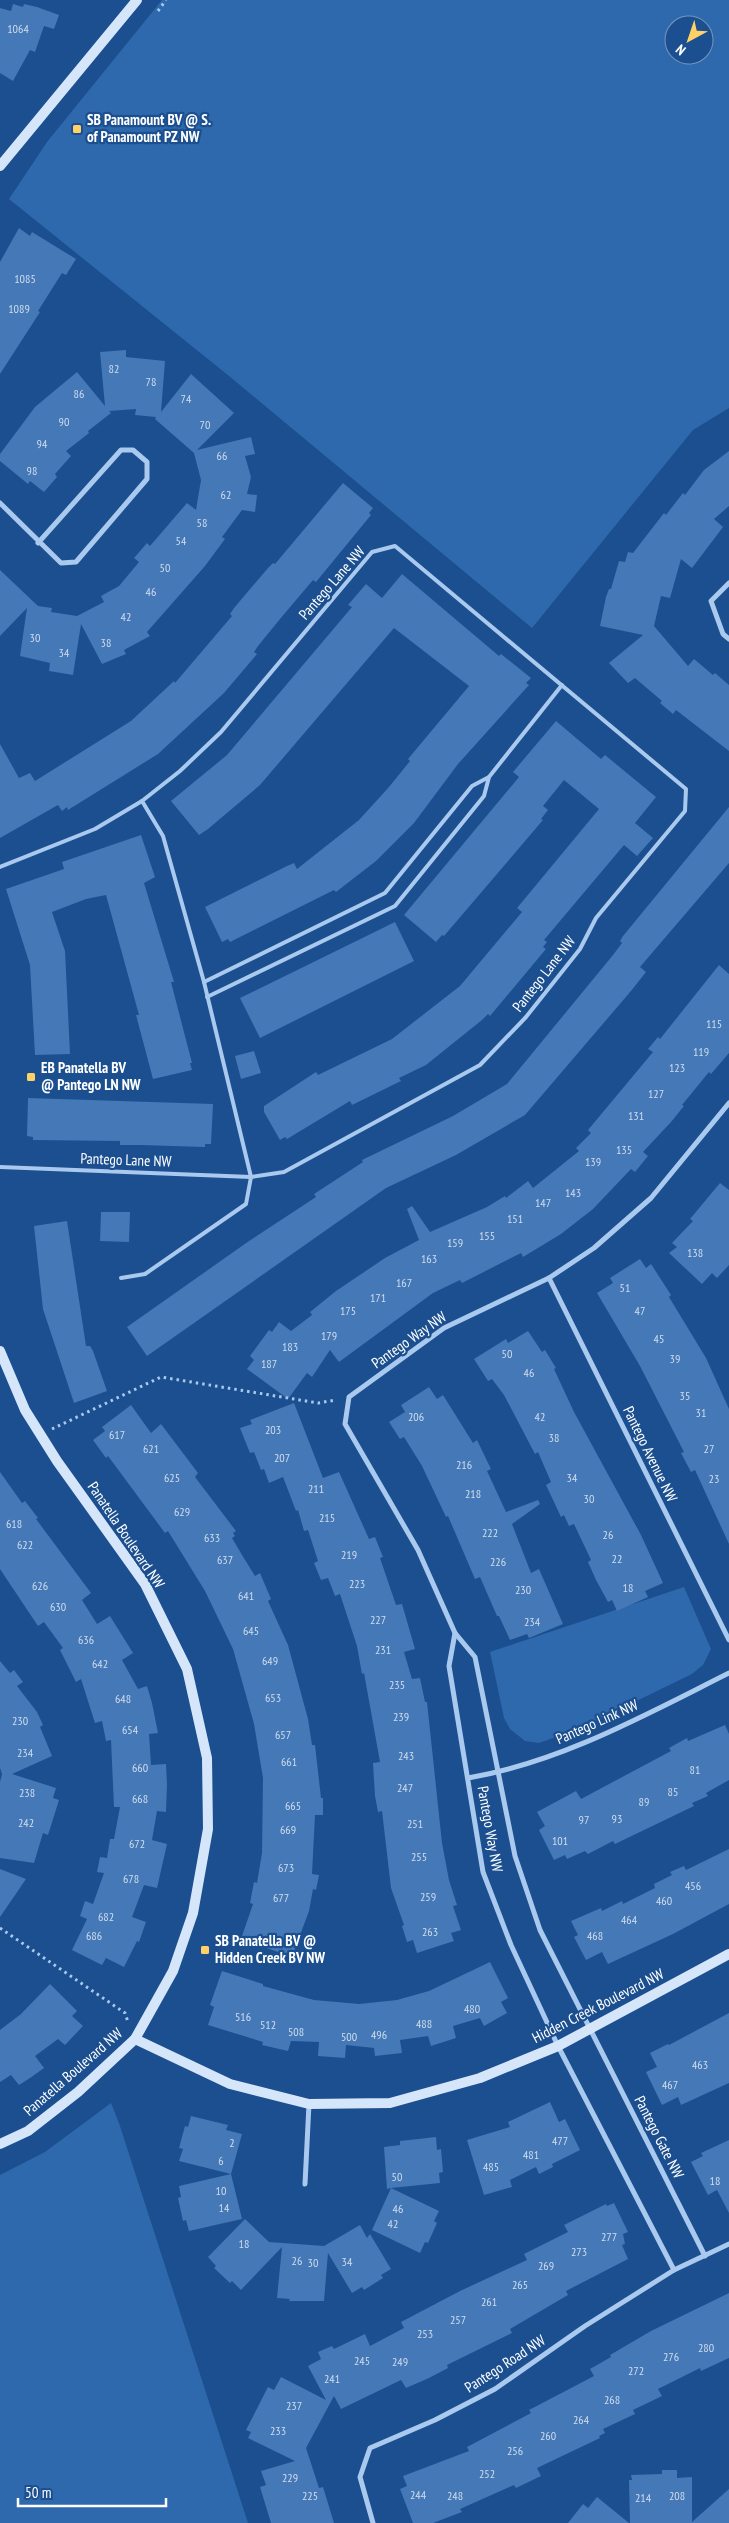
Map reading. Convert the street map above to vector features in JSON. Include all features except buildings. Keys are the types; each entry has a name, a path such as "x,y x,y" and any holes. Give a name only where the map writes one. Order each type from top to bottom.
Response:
{"street":[{"path":"0,166 137,0"},
{"path":"0,503 38,543 61,563 76,562 147,479 147,462 133,450 121,450 38,543"},
{"path":"729,583 711,601 723,634 729,639"},
{"name":"Pantego Way NW","path":"590,2030 540,1930 514,1856 475,1657 455,1633 418,1550 345,1424 349,1397 444,1328 549,1278 594,1248 651,1198 729,1103"},
{"name":"Pantego Avenue NW","path":"549,1278 729,1640"},
{"name":"Panatella Boulevard NW","path":"0,1351 25,1410 145,1584 186,1669 207,1758 208,1829 193,1913 173,1971 135,2039 78,2092 28,2131 0,2144"},
{"name":"Pantego Way NW","path":"455,1633 449,1666 483,1872 511,1945 558,2046"},
{"name":"Pantego Link NW","path":"468,1778 499,1773 559,1753 620,1727 729,1673"},
{"name":"Hidden Creek Boulevard NW","path":"135,2039 230,2084 309,2104 390,2103 480,2078 558,2046 729,1954"},
{"name":"Pantego Gate NW","path":"590,2030 705,2256"},
{"path":"558,2046 674,2270"},
{"path":"305,2184 309,2104"},
{"name":"Pantego Road NW","path":"373,2523 360,2477 370,2448 435,2420 495,2389 585,2326 674,2270 729,2244"}],"lane":[{"name":"Pantego Lane NW","path":"0,867 95,829 142,801 180,771 221,732 372,552 395,546 686,789 685,811 596,918 580,948 526,1017 480,1066 284,1172 251,1176 0,1167"},
{"path":"204,982 386,893 472,786 489,777 562,685"},
{"path":"207,997 396,906 484,796 489,777"},
{"path":"120,1278 145,1274 246,1204 251,1176 204,982 163,836 142,801"}],"path":[{"path":"158,10 166,0"},
{"path":"41,1435 161,1377 318,1403 349,1397"},
{"path":"0,1928 125,2013 135,2039"}],"shaded area":[{"path":"162,0 729,0 729,408 693,430 532,628 229,376 9,199 47,142"},
{"path":"684,1587 711,1649 703,1665 692,1674 579,1729 539,1743 525,1741 510,1729 504,1718 490,1652"},
{"path":"111,2103 248,2523 0,2523 0,2175 45,2152"}],"place":[{"name":"SB Panamount BV @ S. of Panamount PZ NW","path":"77,129"},
{"name":"EB Panatella BV @ Pantego LN NW","path":"31,1077"},
{"name":"SB Panatella BV @ Hidden Creek BV NW","path":"205,1950"}]}
